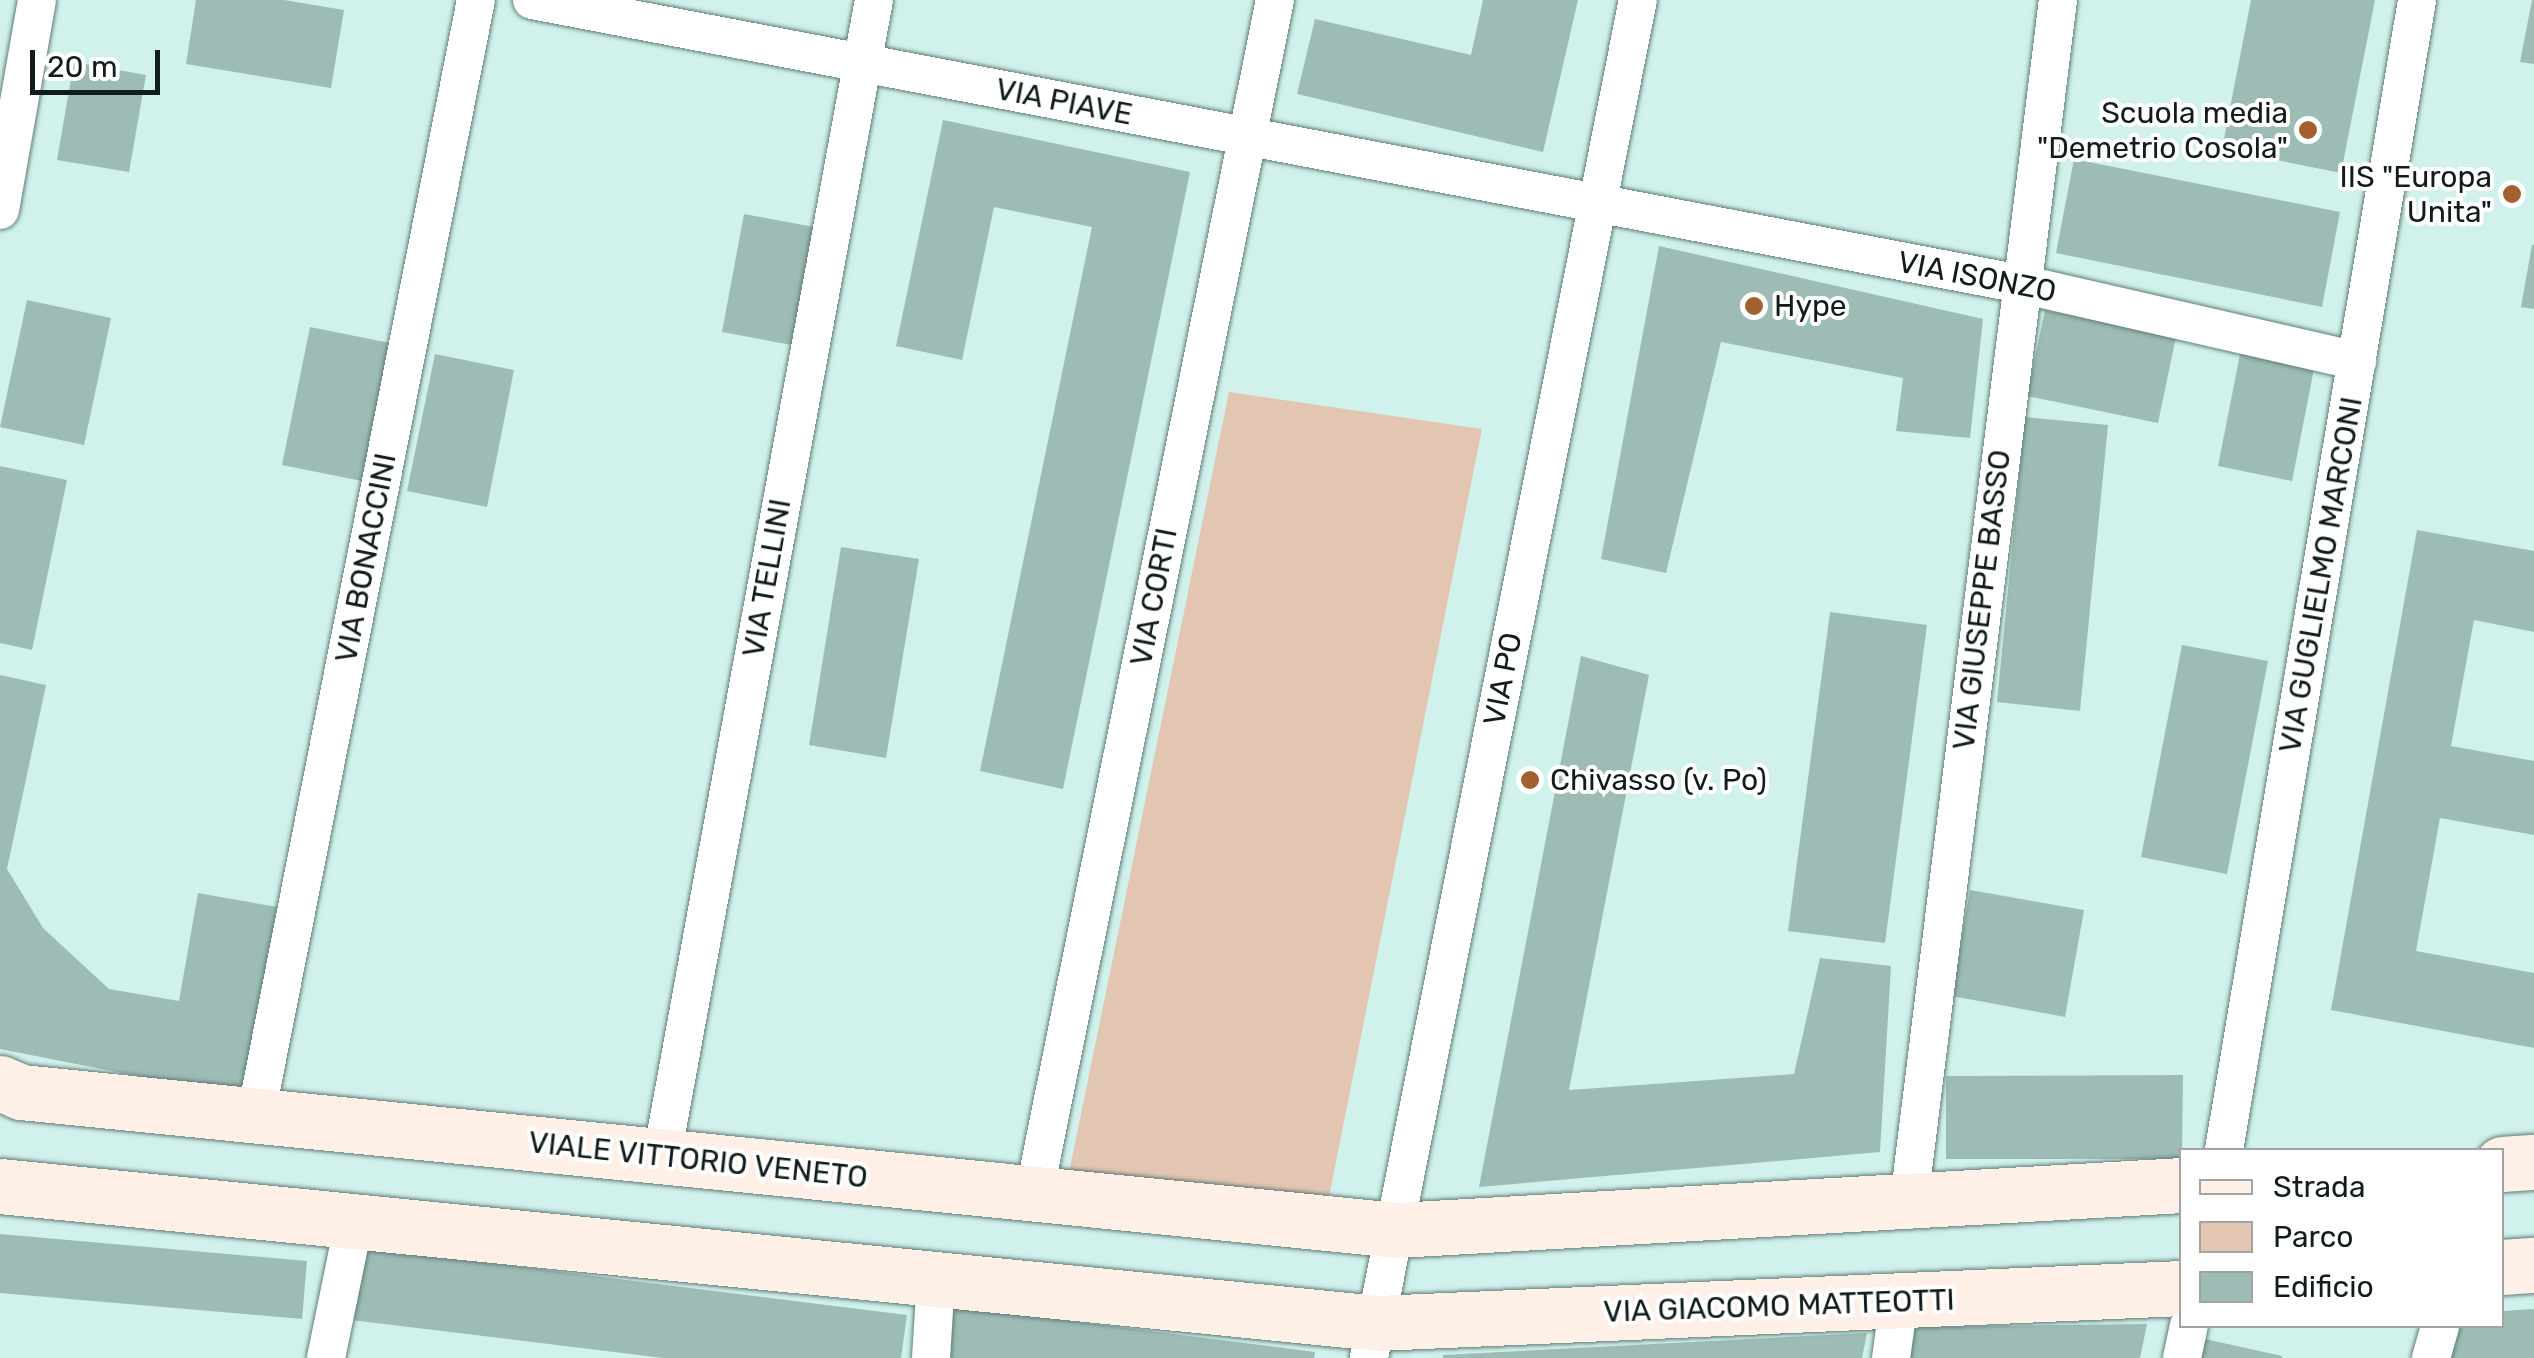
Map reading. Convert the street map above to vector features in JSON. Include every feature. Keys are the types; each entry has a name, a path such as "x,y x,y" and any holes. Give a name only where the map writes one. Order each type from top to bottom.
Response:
{"main road":[{"name":"VIALE VITTORIO VENETO","path":"0,1083 22,1092 1397,1230"},
{"path":"2504,1164 2534,1162"},
{"path":"1397,1230 2179,1185"},
{"path":"0,1186 936,1279 1373,1340"},
{"path":"2504,1267 2534,1265"},
{"name":"VIA GIACOMO MATTEOTTI","path":"1373,1340 1899,1301 2179,1288"}],"street":[{"path":"0,210 37,0"},
{"name":"VIA BONACCINI","path":"256,1115 476,0"},
{"name":"VIA PIAVE","path":"532,0 1595,204"},
{"name":"VIA TELLINI","path":"662,1156 874,0"},
{"name":"VIA CORTI","path":"1034,1194 1275,0"},
{"name":"VIA PO","path":"1373,1340 1638,0"},
{"name":"VIA GIUSEPPE BASSO","path":"1909,1201 2058,0"},
{"name":"VIA GUGLIELMO MARCONI","path":"2224,1148 2417,0"},
{"name":"VIA ISONZO","path":"1595,204 2021,284 2356,360"},
{"path":"326,1358 354,1222"},
{"path":"931,1358 936,1279"},
{"path":"1891,1358 1899,1301"},
{"path":"2182,1358 2189,1328"},
{"path":"2431,1358 2439,1328"}],"green space":[{"path":"1229,392 1482,429 1326,1212 1065,1192"}],"building":[{"path":"196,0 284,0 344,10 331,88 186,64"},
{"path":"1483,0 1578,0 1543,152 1297,94 1315,19 1471,55"},
{"path":"2251,0 2375,0 2341,173 2222,149"},
{"path":"2534,0 2534,64 2520,62"},
{"path":"74,62 146,75 129,172 57,160"},
{"path":"943,120 1190,172 1063,789 980,771 1092,227 994,207 962,360 896,346"},
{"path":"2074,159 2340,212 2322,307 2056,253"},
{"path":"744,214 819,228 797,346 722,332"},
{"path":"2534,245 2534,309 2521,307"},
{"path":"1659,246 1983,319 1970,438 1896,431 1903,378 1721,342 1666,573 1601,559"},
{"path":"27,300 111,318 84,445 0,427"},
{"path":"2045,310 2176,337 2158,423 2027,396"},
{"path":"310,327 390,343 362,481 282,465"},
{"path":"2241,349 2315,364 2292,481 2218,466"},
{"path":"435,354 514,370 487,507 407,491"},
{"path":"2025,417 2108,425 2080,711 1997,702"},
{"path":"0,466 67,480 32,650 0,643"},
{"path":"2417,530 2534,551 2534,632 2474,620 2451,746 2534,761 2534,835 2440,818 2416,951 2534,973 2534,1048 2331,1010"},
{"path":"841,547 919,559 886,758 809,745"},
{"path":"1830,612 1927,625 1885,943 1788,931"},
{"path":"2182,645 2268,661 2227,874 2141,857"},
{"path":"1581,656 1649,675 1569,1090 1794,1074 1820,958 1891,966 1880,1152 1479,1187"},
{"path":"0,675 46,685 7,869 43,928 109,989 179,1001 198,893 277,907 244,1097 0,1049"},
{"path":"1970,890 2084,910 2065,1017 1952,996"},
{"path":"2183,1075 2179,1159 1946,1159 1946,1076"},
{"path":"0,1234 307,1261 302,1319 0,1293"},
{"path":"361,1247 907,1315 901,1358 663,1358 351,1320"},
{"path":"952,1306 1315,1352 1314,1358 948,1358"},
{"path":"2534,1309 2534,1358 2449,1358 2457,1328 2504,1328 2504,1311"},
{"path":"2147,1324 2140,1358 1902,1358 1906,1327"},
{"path":"1867,1333 1862,1358 1443,1358 1443,1355"},
{"path":"2205,1339 2282,1356 2282,1358 2201,1358"}],"place":[{"name":"Scuola media \"Demetrio Cosola\"","path":"2308,130"},
{"name":"IIS \"Europa Unita\"","path":"2512,194"},
{"name":"Hype","path":"1754,306"},
{"name":"Chivasso (v. Po)","path":"1530,780"}]}
